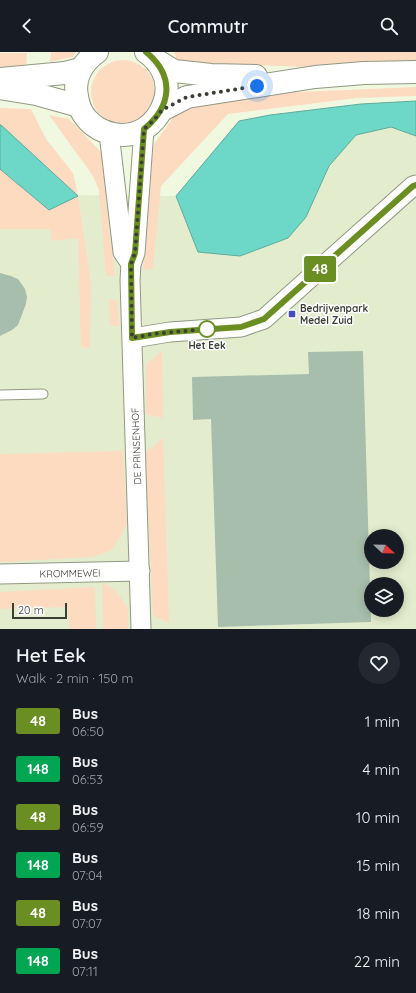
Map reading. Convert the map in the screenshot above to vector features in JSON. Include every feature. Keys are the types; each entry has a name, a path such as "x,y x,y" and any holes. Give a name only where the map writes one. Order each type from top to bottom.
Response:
{"street":[{"path":"97,52 89,58 81,69 76,81 76,93 79,106 86,118 96,127 109,133 120,135 144,129 162,110 166,97 166,84 163,71 151,56"},
{"path":"151,56 174,71 189,73 211,75 315,77"},
{"path":"0,79 81,69"},
{"path":"162,110 187,97 315,77 364,73 416,72"},
{"path":"0,88 36,94 79,106"},
{"name":"DE PRINSENHOF","path":"141,629 131,264 135,253 144,129"},
{"name":"DE PRINSENHOF","path":"109,133 123,252 131,264"},
{"path":"132,338 170,332 241,327 264,319 413,186 416,185"},
{"name":"KROMMEWEI","path":"0,574 140,571"}],"lane":[{"path":"0,395 43,394"}],"shaded area":[{"path":"51,52 76,52 72,57 50,62"},
{"path":"174,52 416,52 416,62 311,67 208,64 177,61"},
{"path":"0,53 27,53 26,69 0,67"},
{"path":"117,60 129,60 146,69 153,80 155,92 153,104 146,115 129,124 117,124 105,119 96,110 91,98 91,86 96,74 105,65"},
{"path":"416,87 416,96 357,98 228,114 161,186 153,269 143,270 147,183 154,144 177,112 235,97 253,94"},
{"path":"0,108 31,109 46,139 73,173 78,196 0,125"},
{"path":"416,112 416,629 0,629 0,141 65,195 175,196 276,171 344,124"},
{"path":"49,115 69,119 104,155 107,211 115,276 106,276 99,190 93,176"},
{"path":"0,169 49,210 78,196 91,285 90,348 81,347 78,238 52,241 50,229 0,229"},
{"path":"109,299 117,301 119,326 110,326"},
{"path":"162,351 163,418 146,414 146,365"},
{"path":"163,438 169,623 153,615 145,453"},
{"path":"123,451 127,524 112,550 93,557 0,562 0,454"},
{"path":"102,582 115,590 128,608 128,629 103,629"},
{"path":"95,587 96,629 69,629 68,607 0,609 0,592"}],"water":[{"path":"416,101 416,136 391,127 356,135 329,166 306,217 288,238 240,256 198,252 176,196 239,121 270,115 361,104"},
{"path":"0,125 78,196 49,210 0,169"}],"building":[{"path":"0,273 18,279 25,289 27,297 18,325 0,336"},
{"path":"363,351 368,529 364,529 364,569 369,569 370,577 364,577 364,617 371,617 371,622 218,627 211,419 193,420 192,377 309,374 308,352"}],"bus line":[{"name":"48","path":"146,52 156,60 163,71 166,84 166,97 162,110 144,129 135,253 131,264 130,280 132,338 170,332 241,327 264,319 413,186 416,185"}],"place":[{"name":"Bedrijvenpark Medel Zuid","path":"292,314"},
{"name":"Het Eek","path":"207,329"}],"route":[{"path":"207,329 152,334 132,338 130,280 131,264 135,253 144,129 162,110 187,97 257,86"}]}
